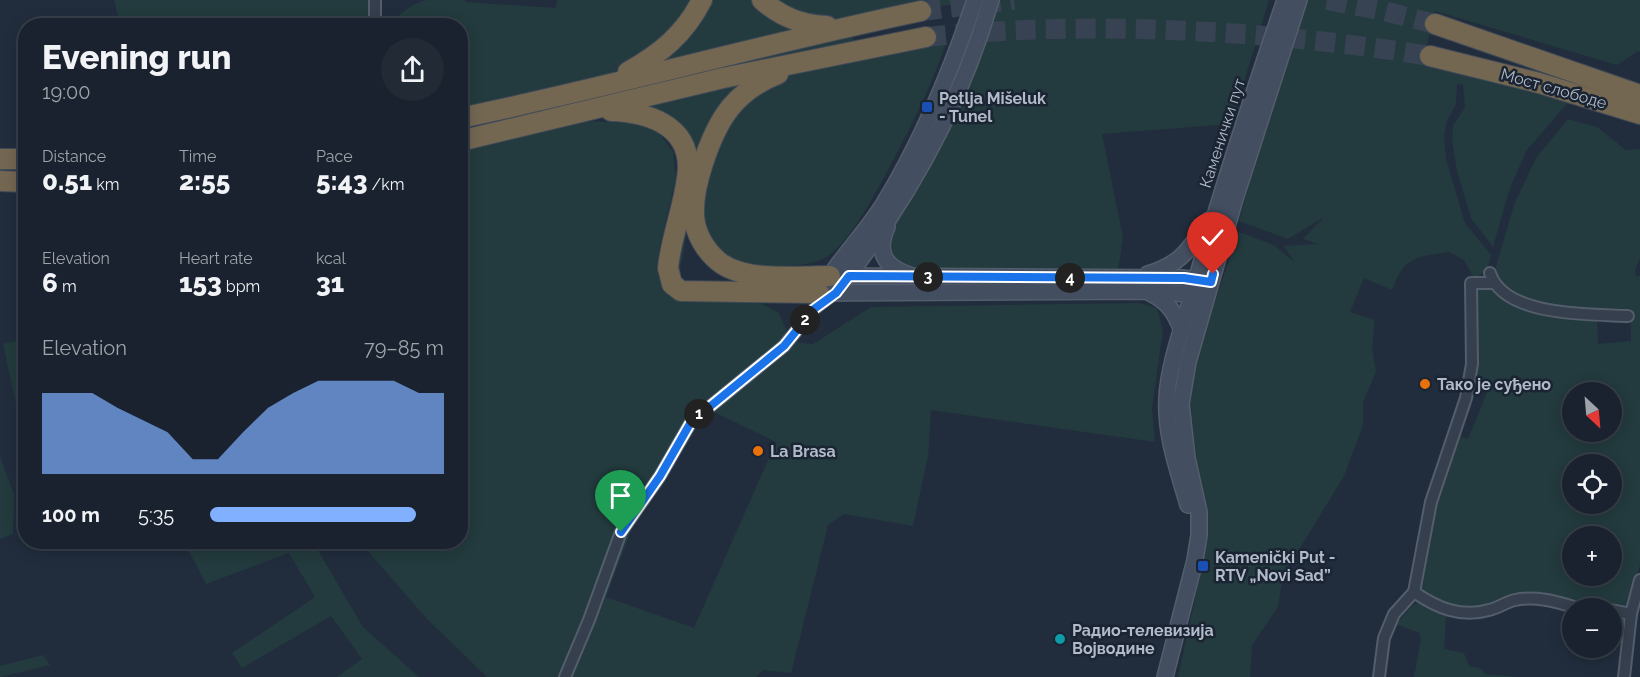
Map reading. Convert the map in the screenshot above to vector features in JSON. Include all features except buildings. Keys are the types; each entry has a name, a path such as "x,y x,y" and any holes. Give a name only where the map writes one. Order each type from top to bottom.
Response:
{"highway":[{"path":"586,90 653,58 675,40 702,0"},
{"path":"762,0 775,12 792,21 824,26 860,23"},
{"path":"468,116 860,23 921,11"},
{"name":"Мост слободе","path":"1435,24 1640,95"},
{"path":"468,139 723,78 926,37"},
{"name":"Мост слободе","path":"1430,56 1539,83 1640,114"},
{"path":"817,58 774,75 747,90 718,124 699,180 695,222 707,250 723,264 748,275 830,289"},
{"path":"567,116 611,111 638,113 664,123 682,143 687,156 688,170 668,268 670,278 676,288 681,291 714,293 830,289"},
{"path":"0,159 18,159"},
{"path":"0,181 18,182"}],"main road":[{"path":"830,289 913,153 956,56 975,0"},
{"path":"830,289 893,213 920,172 972,57 990,0"},
{"name":"Каменички пут","path":"1166,677 1195,560 1200,512 1187,458 1181,404 1201,288 1215,210 1285,0"},
{"name":"Каменички пут","path":"1195,560 1188,505 1170,442 1167,395 1182,331 1201,288 1254,140 1299,0"},
{"path":"1122,278 1161,270 1176,262 1215,210"},
{"path":"893,213 883,236 882,252 886,261 893,268 918,277"},
{"path":"830,289 918,277 1122,278 1201,288"},
{"path":"830,289 1147,291 1201,288"},
{"path":"1147,291 1162,299 1170,307 1182,331"}],"street":[{"path":"375,0 375,18"},
{"path":"1379,677 1384,638 1394,614 1414,592 1431,502 1466,398 1472,364 1471,283 1492,278 1512,298 1536,308 1557,312 1628,316"},
{"path":"565,677 589,620 621,532 660,476 682,434 705,408 732,390 784,346 830,289"},
{"path":"1624,677 1631,614 1640,580"},
{"path":"1414,592 1436,605 1463,614 1491,610 1515,600 1543,599 1562,604"},
{"path":"1622,612 1631,614"}],"green space":[{"path":"114,0 370,0 370,18 118,18"},
{"path":"426,0 465,0 465,2 556,8 557,0 696,0 669,36 624,68 604,76 468,106 468,18 397,18 416,4"},
{"path":"709,0 756,0 769,18 795,30 663,61 700,17"},
{"path":"768,0 961,0 960,4 915,8 860,19 823,22"},
{"path":"996,0 1269,0 1231,124 1102,134 1123,237 1118,271 937,271 914,267 897,260 889,248 890,234 899,210"},
{"path":"1302,0 1640,0 1640,52 1638,51 1617,65 1435,11 1423,62 1573,100 1564,107 1526,151 1509,191 1493,247 1471,218 1457,171 1452,141 1453,125 1465,108 1463,85 1457,84 1456,104 1447,121 1444,136 1446,159 1465,223 1491,255 1487,271 1474,278 1464,260 1449,252 1420,257 1407,264 1401,270 1392,290 1364,278 1350,312 1375,320 1372,347 1376,372 1363,403 1363,425 1344,476 1283,576 1278,607 1252,645 1250,677 1178,677 1200,576 1204,531 1185,431 1191,369 1239,232 1274,245 1294,262 1284,246 1318,244 1303,239 1324,217 1288,239 1239,221 1283,57"},
{"path":"853,37 853,42 468,129 468,124"},
{"path":"946,43 899,149 865,211 840,246 827,257 816,262 784,266 756,266 735,261 720,251 710,237 704,220 704,200 716,154 728,123 737,109 773,84 816,66 860,56"},
{"path":"754,80 705,134 680,270 675,269 695,168 675,123 659,111 635,106"},
{"path":"1568,119 1597,127 1626,150 1640,149 1640,258 1635,270 1636,276 1640,276 1640,565 1628,607 1622,606 1622,598 1562,598 1562,600 1536,593 1523,593 1485,607 1465,608 1447,604 1418,590 1434,505 1456,435 1468,439 1489,387 1475,381 1478,331 1476,287 1490,286 1513,304 1536,313 1597,320 1598,344 1631,341 1631,309 1554,305 1534,301 1517,294 1503,284 1495,270 1514,205 1536,158"},
{"path":"584,121 634,123 659,132 673,152 676,179 659,249 662,282 669,294 696,301 755,301 778,312 792,342 813,344 871,307 1140,303 1157,308 1163,330 1152,408 1155,442 931,410 928,456 913,526 844,514 828,525 791,673 763,670 756,677 487,677 427,619 366,549 468,549 468,148","holes":["710,410 776,442 694,628 606,597 634,523 692,429"]},
{"path":"18,341 17,408 3,344"},
{"path":"0,456 14,495 13,534 0,539"},
{"path":"188,549 317,549 363,627 419,677 337,677 362,659 331,616 242,668 232,653 315,597 289,553 206,584"},
{"path":"1419,602 1446,616 1444,649 1464,653 1469,666 1481,668 1485,674 1520,677 1414,677 1421,639 1419,633 1396,624 1413,605"},
{"path":"43,655 50,665 0,677 0,666"}],"tunnel":[{"path":"921,11 1014,0"},
{"path":"1327,0 1435,24"},
{"path":"926,37 1051,29 1178,30 1306,40 1430,56"}],"place":[{"name":"Petlja Mišeluk - Tunel","path":"927,107"},
{"name":"Тако је суђено","path":"1425,384"},
{"name":"La Brasa","path":"758,451"},
{"name":"Kamenički Put - RTV „Novi Sad”","path":"1203,566"},
{"name":"Радио-телевизија Војводине","path":"1060,639"}],"route":[{"path":"621,532 660,476 682,434 691,422 705,408 732,390 784,346 814,309 836,293 849,276 1184,278 1211,282 1213,274"}]}
